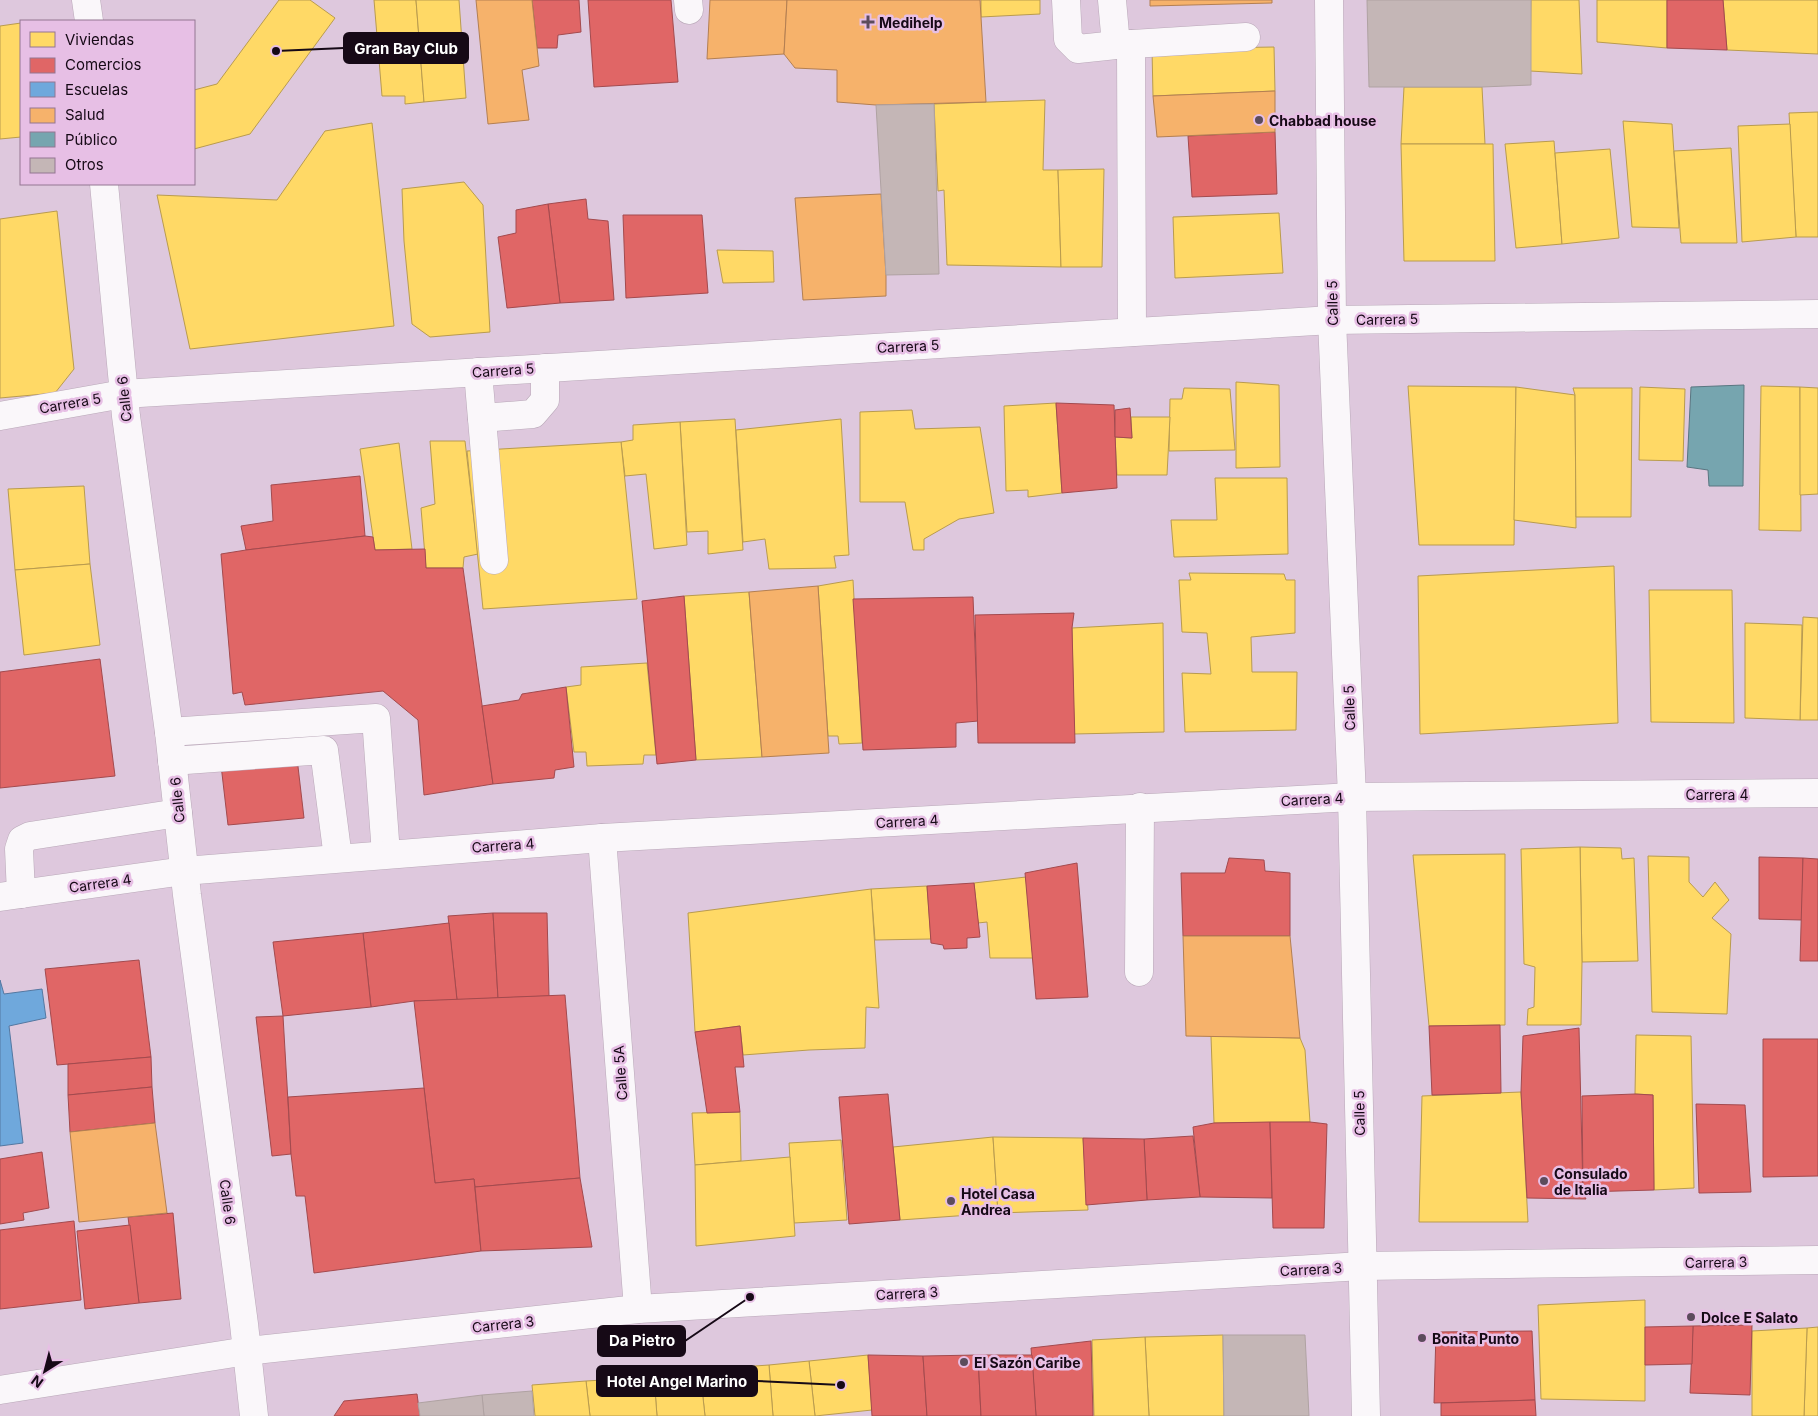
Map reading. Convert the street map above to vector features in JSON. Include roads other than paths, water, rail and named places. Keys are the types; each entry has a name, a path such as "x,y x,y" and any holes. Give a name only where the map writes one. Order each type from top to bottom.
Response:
{"street":[{"path":"86,0 89,20"},
{"path":"1066,0 1068,39 1078,49 1246,37"},
{"path":"1112,0 1124,45 1132,332"},
{"name":"Calle 5","path":"1329,0 1332,320 1352,797 1366,1416"},
{"name":"Calle 6","path":"104,185 123,394 169,732 184,871 254,1416"},
{"name":"Carrera 5","path":"0,416 123,394 1332,320 1818,314"},
{"path":"482,418 534,414 545,400 544,368"},
{"path":"478,372 494,560"},
{"path":"169,732 376,718 386,854"},
{"path":"172,761 324,750 338,858"},
{"name":"Carrera 4","path":"10,896 184,871 602,838 1352,797 1818,794"},
{"path":"1139,972 1140,808"},
{"path":"10,896 19,849 22,840 30,836 178,813"},
{"name":"Calle 5A","path":"602,838 638,1309"},
{"name":"Carrera 3","path":"0,1390 247,1351 638,1309 1362,1266 1818,1260"}],"place":[{"name":"Medihelp","path":"868,22"},
{"name":"Gran Bay Club","path":"276,51"},
{"name":"Chabbad house","path":"1259,120"},
{"name":"Consulado de Italia","path":"1544,1181"},
{"name":"Hotel Casa Andrea","path":"951,1201"},
{"name":"Da Pietro","path":"750,1297"},
{"name":"Dolce E Salato","path":"1691,1317"},
{"name":"Bonita Punto","path":"1422,1338"},
{"name":"El Sazón Caribe","path":"964,1362"},
{"name":"Hotel Angel Marino","path":"841,1385"}]}
